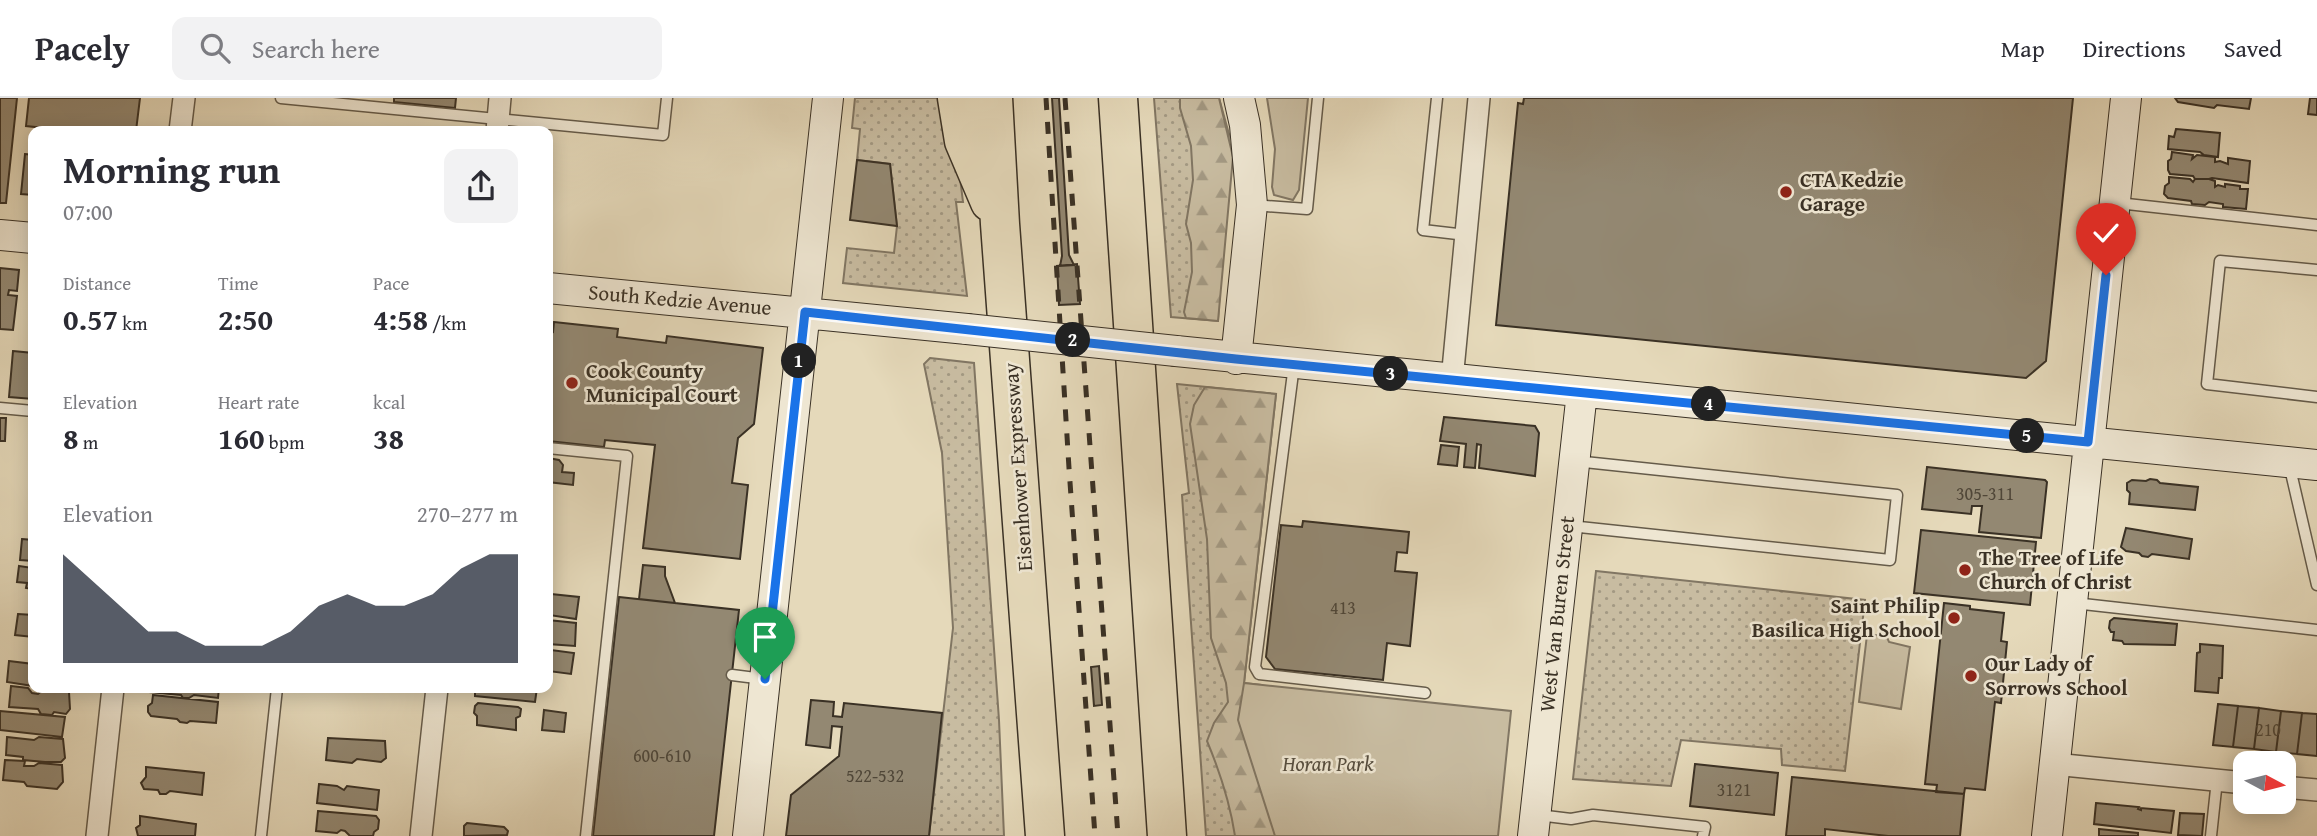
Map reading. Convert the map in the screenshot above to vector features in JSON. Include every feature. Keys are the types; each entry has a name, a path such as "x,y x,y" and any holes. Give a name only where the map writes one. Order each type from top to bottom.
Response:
{"highway":[{"path":"957,98 964,141 1000,224"},
{"name":"Eisenhower Expressway","path":"993,98 1045,836"},
{"path":"1118,98 1167,835"},
{"path":"1124,168 1135,98"},
{"path":"1026,836 1041,781"}],"street":[{"path":"181,126 184,98"},
{"path":"748,836 828,98"},
{"path":"1236,359 1252,205 1247,146 1238,98"},
{"path":"1452,380 1479,98"},
{"path":"2047,836 2126,98"},
{"path":"0,235 28,238"},
{"name":"South Kedzie Avenue","path":"553,288 805,312 1236,359 2302,463"},
{"name":"West Van Buren Street","path":"1534,826 1582,392"},
{"path":"97,836 112,693"},
{"path":"421,836 436,693"},
{"path":"2054,764 2233,782"},
{"path":"2296,788 2317,790"}],"lane":[{"path":"281,98 345,101 663,135 667,98"},
{"path":"1252,205 1307,209 1318,98"},
{"path":"1437,98 1423,230 1466,235"},
{"path":"2115,202 2317,225"},
{"path":"2317,270 2220,261 2207,384 2317,397"},
{"path":"1294,364 1255,667 1259,674 1425,693"},
{"path":"0,408 28,411"},
{"path":"553,449 627,456 586,836"},
{"path":"1567,525 1890,560 1897,495 1574,460"},
{"path":"2302,463 2317,585"},
{"path":"2071,603 2317,630"},
{"path":"732,675 765,679"},
{"path":"261,836 276,693"},
{"path":"2211,836 2217,780"},
{"path":"1534,826 1593,815 1704,827 1703,836"}],"green space":[{"path":"855,98 950,98 963,202 956,202 967,296 843,283 847,248 894,253 897,226 890,164 857,160 860,129 852,128"},
{"path":"1154,98 1219,98 1229,134 1218,321 1171,317"},
{"path":"1180,98 1219,98 1233,157 1218,321 1186,318 1184,312 1192,272 1191,243 1186,224 1193,180 1191,146 1180,108"},
{"path":"1267,98 1308,98 1299,190 1293,200 1274,195 1272,187 1275,149"},
{"path":"930,358 974,363 999,720 1004,836 929,836 953,628 942,453 924,364"},
{"path":"1177,384 1276,394 1244,683 1275,836 1206,836 1182,495 1189,493"},
{"path":"1205,387 1276,394 1244,683 1261,685 1306,836 1235,836 1224,788 1207,741 1214,723 1228,702 1226,683 1211,638 1207,539 1190,424 1194,405"},
{"path":"1596,571 1865,600 1845,771 1782,765 1781,749 1681,740 1671,786 1573,779"},
{"path":"1867,635 1886,635 1889,642 1910,647 1901,709 1859,702"},
{"name":"Horan Park","path":"1244,683 1511,711 1498,836 1275,836 1238,720"}],"building":[{"path":"0,98 17,98 6,203 0,203"},
{"path":"29,98 140,98 137,126 26,126"},
{"path":"394,98 456,98 455,108 394,102"},
{"path":"1052,98 1059,98 1069,255 1074,265 1060,266 1062,256"},
{"name":"CTA Kedzie Garage","path":"1524,98 2073,98 2046,361 2026,378 1496,325 1518,103 1523,104"},
{"path":"2175,98 2251,98 2249,109 2217,105 2214,108 2178,102"},
{"path":"2310,98 2317,98 2317,115 2308,114"},
{"path":"2176,129 2220,133 2218,157 2168,149 2169,136 2174,137"},
{"path":"2172,152 2193,155 2192,159 2197,155 2215,157 2215,162 2228,164 2228,158 2250,161 2248,183 2212,178 2195,179 2193,176 2170,174 2168,161"},
{"path":"25,154 28,154 28,195 21,194"},
{"path":"857,160 890,164 897,226 850,220"},
{"path":"2169,177 2190,179 2193,182 2195,179 2209,179 2215,181 2215,187 2225,187 2225,184 2248,189 2246,209 2223,207 2223,204 2209,202 2205,205 2192,204 2191,201 2168,198 2164,194"},
{"path":"1077,264 1080,304 1059,305 1057,266"},
{"path":"0,268 19,270 17,291 9,290 8,295 17,296 13,330 0,329"},
{"path":"554,322 618,329 617,337 666,343 667,336 763,348 754,424 738,438 732,483 748,485 740,559 643,548 655,445 605,440 604,447 553,442"},
{"path":"13,351 28,352 28,399 9,397"},
{"path":"1444,417 1535,426 1539,433 1535,476 1479,468 1481,445 1477,444 1475,468 1464,467 1466,444 1440,441"},
{"path":"0,418 6,418 5,441 0,441"},
{"path":"1441,445 1459,447 1457,466 1438,464"},
{"path":"553,459 559,460 563,465 562,472 574,473 573,485 553,483"},
{"path":"1927,467 2045,480 2047,482 2041,538 1979,532 1982,506 1972,506 1971,514 1922,509"},
{"path":"2150,479 2160,483 2198,487 2195,510 2129,504 2127,483"},
{"path":"1303,521 1409,532 1407,553 1397,552 1395,571 1417,573 1410,646 1387,643 1383,680 1275,669 1266,657 1281,525 1302,527"},
{"path":"2126,528 2192,539 2189,559 2152,554 2148,557 2126,551 2121,547"},
{"path":"1921,530 2036,542 2030,605 1914,593"},
{"path":"22,539 28,540 28,561 20,560"},
{"path":"643,565 665,567 665,576 675,603 639,599"},
{"path":"19,566 28,567 28,588 27,583 17,582"},
{"path":"553,594 579,597 576,619 553,616"},
{"path":"619,597 739,610 714,836 593,836"},
{"path":"1944,603 2004,613 2001,641 2007,642 2001,703 1995,702 1985,790 1965,788 1964,794 1936,792 1937,785 1925,784"},
{"path":"18,614 28,615 28,636 15,635"},
{"path":"2114,618 2177,624 2175,645 2124,644 2122,641 2113,640 2114,632 2109,628 2110,621"},
{"path":"553,621 576,623 575,646 553,644"},
{"path":"2200,644 2223,646 2222,678 2219,678 2218,693 2195,691"},
{"path":"553,650 574,653 571,674 553,672"},
{"path":"9,661 28,663 28,685 7,682"},
{"path":"1099,666 1102,705 1094,706 1091,667"},
{"path":"11,686 28,688 28,693 69,693 70,709 66,714 41,714 38,709 9,707"},
{"path":"160,693 218,693 218,698 194,695 183,698 181,695"},
{"path":"475,693 536,693 535,702 475,696"},
{"path":"153,695 218,702 216,723 187,723 151,716 148,706 152,703"},
{"path":"811,700 834,702 833,716 842,717 844,703 942,713 929,836 786,836 791,795 839,756 842,727 832,726 830,748 806,745"},
{"path":"478,703 521,709 520,716 516,718 516,730 477,725 477,716 474,713"},
{"path":"2218,704 2238,706 2233,747 2213,745"},
{"path":"2238,706 2259,708 2254,749 2233,747"},
{"path":"2259,708 2281,711 2276,751 2254,749"},
{"path":"544,710 566,713 564,732 542,730"},
{"path":"0,711 65,717 62,737 0,730"},
{"path":"2281,711 2302,713 2297,754 2296,751 2276,751"},
{"path":"2302,713 2317,714 2317,756 2297,754"},
{"path":"7,737 63,739 65,758 61,762 45,762 6,755"},
{"path":"328,738 385,741 386,758 381,762 357,759 352,763 326,760"},
{"path":"5,760 25,761 24,766 39,763 62,765 63,782 57,789 3,780"},
{"path":"1695,764 1778,773 1774,815 1690,806"},
{"path":"146,767 204,773 202,795 170,791 160,794 158,790 144,789 141,783 146,777"},
{"path":"1792,777 1964,794 1960,836 1888,836 1825,829 1825,836 1786,836"},
{"path":"319,784 337,786 344,790 347,786 379,790 377,810 317,803"},
{"path":"2096,803 2139,807 2141,810 2174,811 2171,833 2094,824"},
{"path":"318,811 376,816 379,820 378,829 373,836 350,836 341,830 337,833 316,831"},
{"path":"2180,813 2204,814 2202,836 2178,835"},
{"path":"140,816 196,824 195,836 138,836 136,828 140,825"},
{"path":"467,823 504,827 508,831 507,835 464,836 464,826"},
{"path":"2099,829 2138,833 2138,836 2099,836"}],"railway":[{"path":"1046,98 1095,836"},
{"path":"1065,98 1118,836"}],"place":[{"name":"CTA Kedzie Garage","path":"1786,192"},
{"name":"Cook County Municipal Court","path":"572,383"},
{"name":"The Tree of Life Church of Christ","path":"1965,570"},
{"name":"Saint Philip Basilica High School","path":"1954,618"},
{"name":"Our Lady of Sorrows School","path":"1971,676"}],"route":[{"path":"765,679 805,312 1236,359 2088,442 2106,275"}]}
